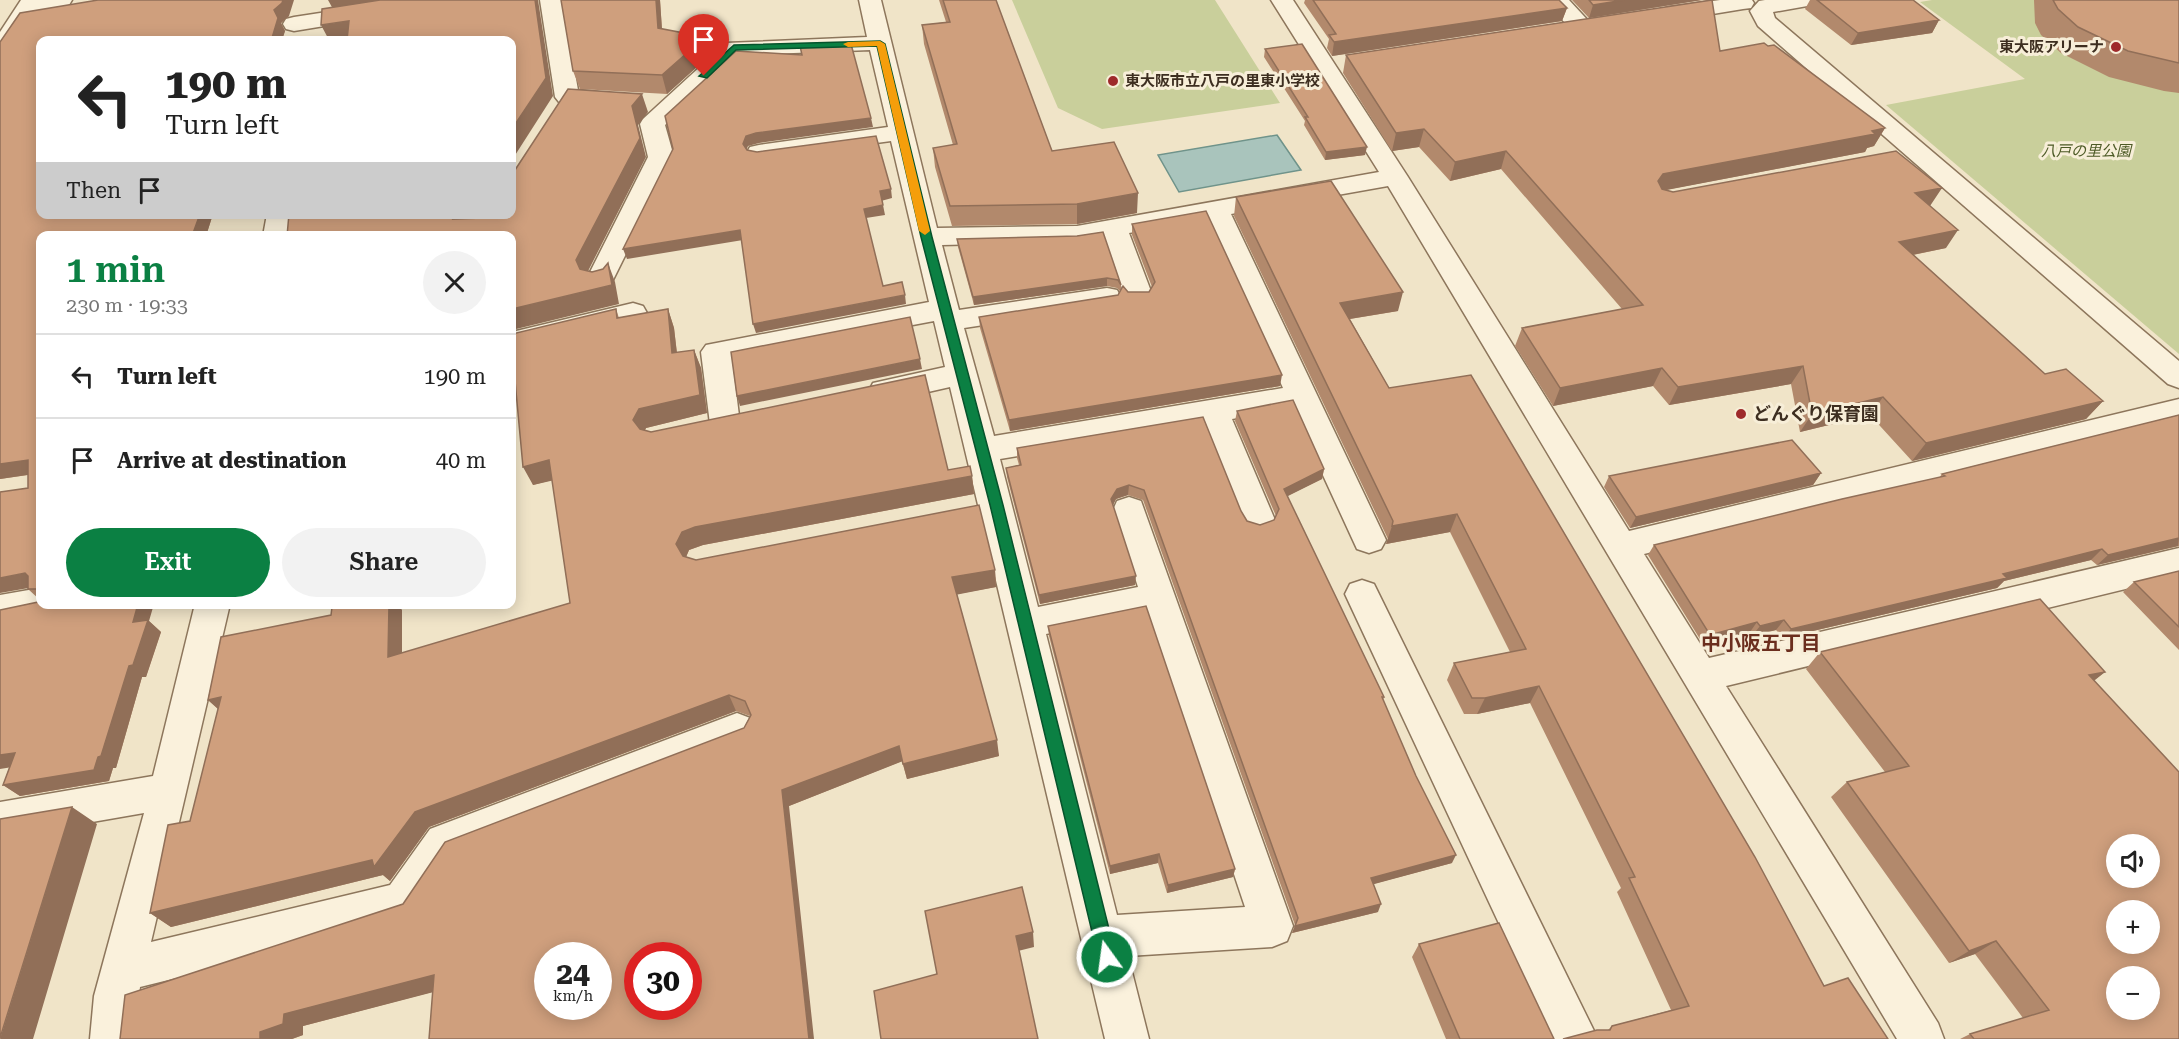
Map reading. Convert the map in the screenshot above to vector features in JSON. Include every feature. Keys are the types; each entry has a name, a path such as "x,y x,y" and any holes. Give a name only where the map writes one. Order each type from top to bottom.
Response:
{"street":[{"path":"0,49 30,4 61,0"},
{"path":"297,0 293,32 446,0"},
{"path":"551,0 561,106 632,101 673,104"},
{"path":"870,0 926,237 996,505 1127,1039"},
{"path":"1282,0 1337,64 1395,177 1923,1039"},
{"path":"1557,0 1583,27"},
{"path":"1651,16 1748,5 1767,6 1805,0"},
{"path":"1748,5 2179,377"},
{"path":"1559,30 1606,23"},
{"path":"600,280 661,157 652,124 734,48 880,44"},
{"path":"759,152 902,132"},
{"path":"1884,159 1919,152"},
{"path":"926,237 1077,234 1395,177"},
{"path":"1215,209 1300,396 1369,540"},
{"path":"1114,228 1138,294"},
{"path":"692,431 736,422 716,352 947,315 1107,297"},
{"path":"516,341 633,313"},
{"path":"861,396 963,374"},
{"path":"982,450 1300,396"},
{"path":"1621,546 2179,410"},
{"path":"1213,411 1258,520"},
{"path":"961,512 996,505"},
{"path":"1102,937 1272,926 1130,510"},
{"path":"1701,676 2179,562"},
{"path":"1362,594 1576,1039"},
{"path":"1025,624 1159,597"},
{"path":"0,609 36,603"},
{"path":"112,1039 116,996 169,791 212,609"},
{"path":"123,970 403,903 444,842 736,730"},
{"path":"0,820 169,791"}],"green space":[{"path":"1012,0 1215,0 1280,103 1102,129 1058,108"},
{"name":"八戸の里公園","path":"1932,0 2179,0 2179,354 1886,105 2025,79 1920,2"}],"water":[{"path":"1277,135 1301,170 1179,192 1158,155"}],"building":[{"path":"98,0 283,0 274,10 278,18 273,36 36,36 36,219 198,219 194,231 36,231 36,589 28,589 28,576 25,573 0,578 0,492 28,488 28,460 0,464 0,42 20,13"},
{"path":"380,0 535,0 546,78 516,123 516,36 347,36 349,21 321,25 322,9"},
{"path":"561,0 656,0 658,28 705,37 662,75 573,71"},
{"path":"943,0 996,0 1052,151 1114,142 1138,193 1077,204 950,206 933,148 957,144 922,25 950,22"},
{"path":"1313,0 1559,0 1567,8 1334,42 1329,35 1336,34"},
{"path":"1589,0 1624,0 1593,5"},
{"path":"1712,0 1720,51 1764,43 1768,46 1774,45 1885,128 1872,131 1875,134 1663,174 1658,181 1662,189 1673,192 1896,151 1942,188 1915,193 1958,230 1899,242 2045,374 2066,369 2103,401 1926,443 1883,397 1812,414 1803,366 1678,387 1662,368 1560,388 1522,328 1643,305 1506,151 1455,162 1424,129 1396,133 1346,55"},
{"path":"1817,0 1913,0 1939,20 1858,33"},
{"path":"2053,0 2179,0 2179,63 2128,51 2078,27 2058,9"},
{"path":"851,44 871,118 756,133 746,136 743,144 747,150 757,152 876,136 891,189 880,191 883,205 864,209 883,286 902,282 905,295 753,324 740,230 623,249 673,149 665,116 736,51 802,55 800,46"},
{"path":"1302,44 1367,147 1326,152 1305,117 1308,117 1265,49"},
{"path":"568,89 642,94 632,106 640,138 576,260 580,269 592,272 603,269 608,263 612,285 516,308 516,231 287,231 289,219 516,219 516,168"},
{"path":"1331,181 1403,292 1340,303 1389,388 1471,375 1755,857 1824,986 1848,978 1888,1039 1563,1039 1597,1030 1610,1030 1612,1026 1689,1006 1629,878 1635,877 1539,686 1485,698 1472,698 1454,663 1526,649 1457,514 1392,526 1393,521 1236,197"},
{"path":"1206,211 1282,375 1009,420 979,317 1118,295 1123,286 1128,292 1149,292 1155,282 1132,224"},
{"path":"1103,232 1121,285 1118,280 1107,278 973,297 957,239 1077,236"},
{"path":"616,309 617,318 668,309 672,353 694,350 700,395 639,409 633,420 640,429 651,432 925,375 948,470 970,466 972,476 695,527 682,532 676,544 683,556 696,560 979,505 995,570 952,577 997,740 903,764 899,746 782,790 809,1039 429,1039 434,975 284,1014 283,1024 260,1032 260,1039 120,1039 125,995 403,904 445,842 744,728 751,715 745,701 729,695 415,812 374,867 372,860 150,913 168,825 190,821 221,697 208,700 221,637 331,615 332,609 389,609 388,657 570,603 549,460 523,467 516,392 516,333"},
{"path":"910,317 920,359 737,396 731,352"},
{"path":"1293,400 1324,469 1284,489 1384,697 1382,697 1416,776 1456,855 1371,878 1381,904 1295,926 1298,918 1144,490 1129,485 1117,489 1111,499 1136,576 1039,595 1006,468 1021,465 1017,448 1203,417 1241,511 1247,521 1260,525 1274,520 1279,509 1237,411"},
{"path":"2179,415 2179,538 2108,555 2102,549 2003,574 2007,578 1791,629 1784,620 1760,626 1757,622 1710,635 1654,545 1945,476 1942,474"},
{"path":"1792,440 1821,473 1636,517 1609,476"},
{"path":"2179,571 2179,627 2134,582"},
{"path":"2040,599 2105,672 2089,675 2179,772 2179,1039 1974,1039 1970,1034 2049,1010 1996,941 1969,951 1847,782 1909,766 1820,652"},
{"path":"36,602 36,609 137,609 133,622 148,620 133,665 129,666 101,756 98,757 94,770 3,785 15,753 0,755 0,610"},
{"path":"1146,606 1235,869 1168,885 1159,854 1110,866 1048,626"},
{"path":"72,807 0,1038 0,819"},
{"path":"1022,887 1033,932 1016,936 1038,1039 881,1039 874,991 937,974 925,911"},
{"path":"1499,923 1554,1039 1460,1039 1419,944"}],"slow traffic":[{"path":"848,44 880,44 925,231"}],"place":[{"name":"東大阪アリーナ","path":"2116,47"},
{"name":"東大阪市立八戸の里東小学校","path":"1113,81"},
{"name":"どんぐり保育園","path":"1741,414"}],"district":[{"name":"中小阪五丁目","path":"1761,643"}],"route":[{"path":"704,76 734,48 880,44 926,237 996,505 1107,957"}]}
